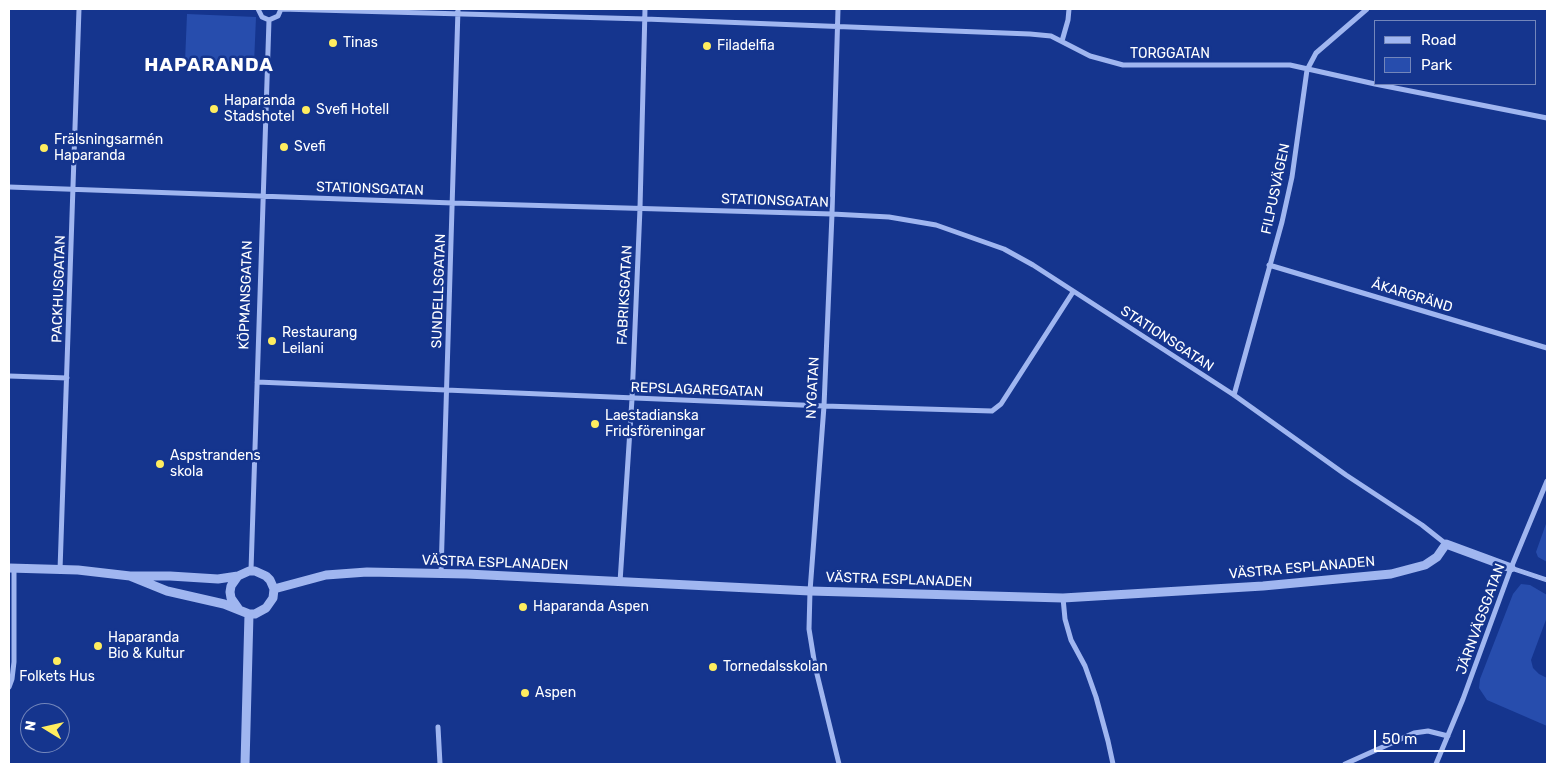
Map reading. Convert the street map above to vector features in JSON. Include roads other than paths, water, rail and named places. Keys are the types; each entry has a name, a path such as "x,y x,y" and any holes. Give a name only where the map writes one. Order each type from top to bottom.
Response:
{"street":[{"name":"PACKHUSGATAN","path":"60,570 79,9"},
{"path":"258,9 262,17 269,20"},
{"name":"TORGGATAN","path":"269,20 278,16 281,9 358,10 458,12 1030,34 1051,36 1090,56 1123,65 1290,65 1374,84"},
{"name":"FABRIKSGATAN","path":"620,582 632,399 640,208 645,9"},
{"name":"NYGATAN","path":"838,9 824,406 810,591 809,629 815,666 839,764"},
{"path":"1062,40 1069,9"},
{"name":"FILPUSVÄGEN","path":"1234,395 1270,266 1292,177 1307,70 1316,53 1367,9"},
{"name":"SUNDELLSGATAN","path":"441,573 458,12"},
{"name":"KÖPMANSGATAN","path":"251,570 269,20"},
{"name":"TORGGATAN","path":"1380,85 1547,118"},
{"name":"STATIONSGATAN","path":"9,187 832,214 889,217 936,225 1004,249 1033,265 1234,395 1346,475 1422,525 1446,544"},
{"name":"ÅKARGRÄND","path":"1270,266 1547,348"},
{"name":"REPSLAGAREGATAN","path":"257,382 632,399 992,411 1001,404 1073,292"},
{"path":"9,376 67,378"},
{"name":"JÄRNVÄGSGATAN","path":"1436,764 1511,568 1547,481"},
{"path":"1446,544 1547,580"},
{"name":"VÄSTRA ESPLANADEN","path":"274,589 335,573 441,573 810,591 1063,598 1263,586 1391,574 1425,565 1438,557 1446,544"},
{"path":"9,687 14,662 11,568 218,580 238,576 251,570 261,572 266,576 274,589 273,598 266,608 255,614 249,614 224,604 167,591 130,576"},
{"path":"238,576 234,580 230,592 231,598 238,608"},
{"path":"1063,598 1065,619 1071,640 1085,666 1096,697 1113,764"},
{"path":"245,764 249,614"},
{"path":"438,727 440,764"},
{"path":"1345,764 1414,732 1428,730 1448,736"}],"place":[{"name":"Tinas","path":"333,43"},
{"name":"Filadelfia","path":"707,46"},
{"name":"Haparanda Stadshotel","path":"214,109"},
{"name":"Svefi Hotell","path":"306,110"},
{"name":"Svefi","path":"284,147"},
{"name":"Frälsningsarmén Haparanda","path":"44,148"},
{"name":"Restaurang Leilani","path":"272,341"},
{"name":"Laestadianska Fridsföreningar","path":"595,424"},
{"name":"Aspstrandens skola","path":"160,464"},
{"name":"Haparanda Aspen","path":"523,607"},
{"name":"Haparanda Bio & Kultur","path":"98,646"},
{"name":"Folkets Hus","path":"57,661"},
{"name":"Tornedalsskolan","path":"713,667"},
{"name":"Aspen","path":"525,693"}],"district":[{"name":"HAPARANDA","path":"209,66"}]}
